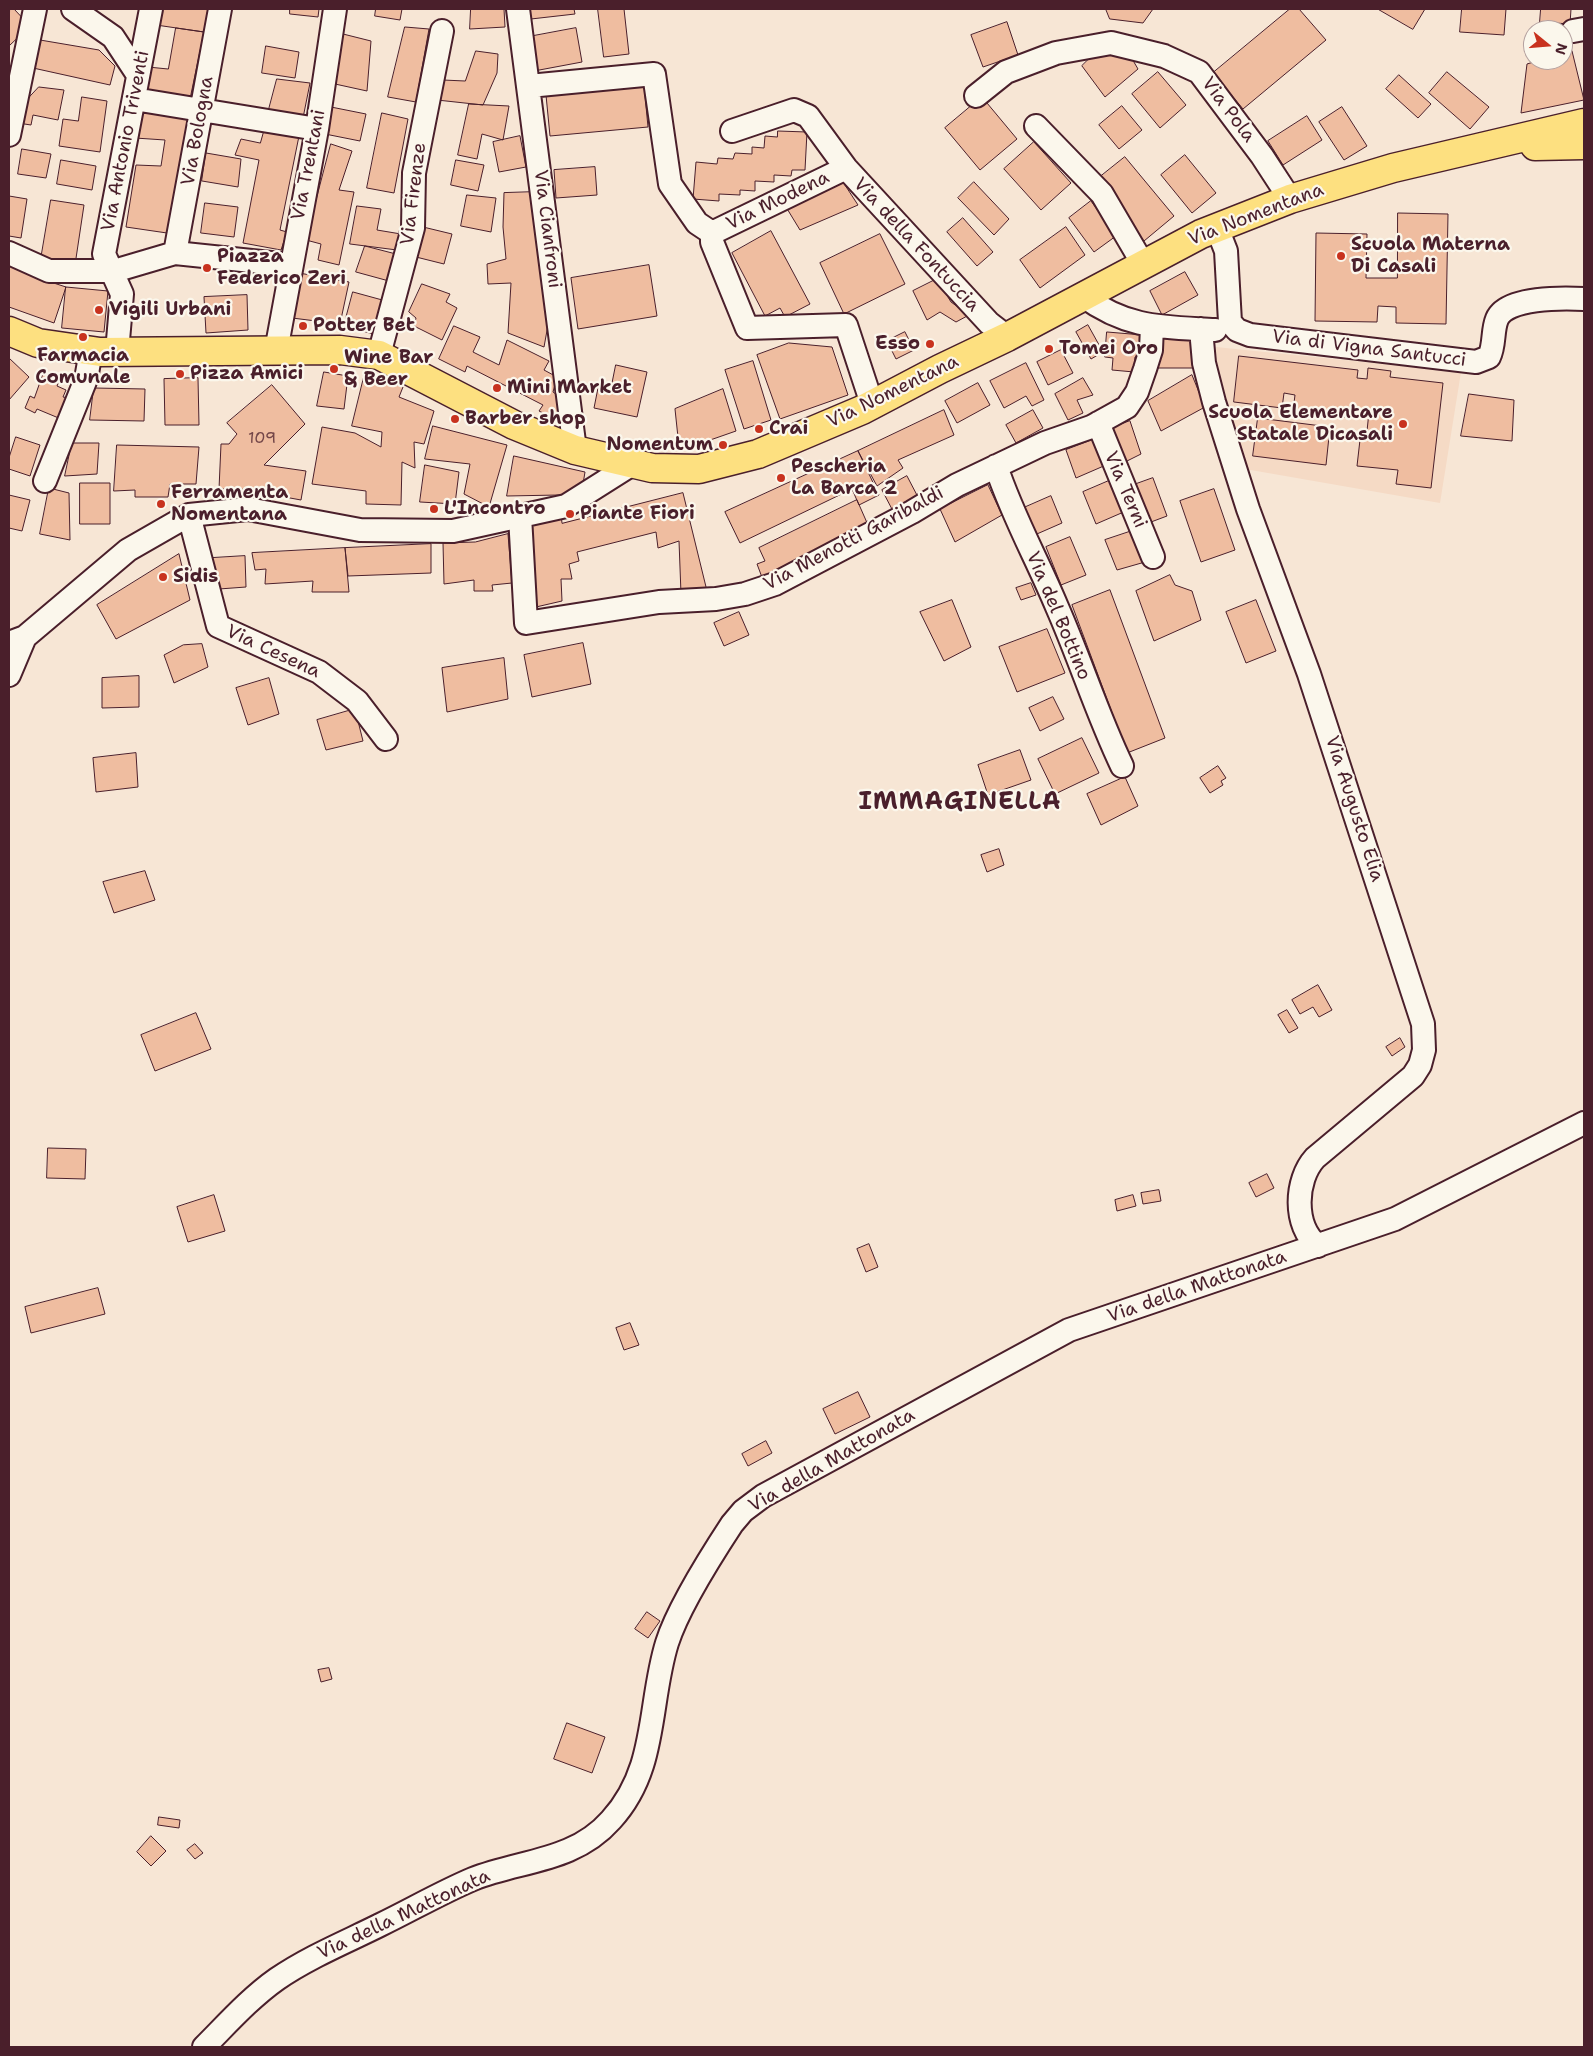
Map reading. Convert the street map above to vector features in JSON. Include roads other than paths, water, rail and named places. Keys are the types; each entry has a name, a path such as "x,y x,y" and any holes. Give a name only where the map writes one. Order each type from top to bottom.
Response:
{"main road":[{"name":"Via Nomentana","path":"9,332 38,343 104,351 340,350 379,355 514,425 575,450 652,468 699,469 758,454 872,404 1007,337 1201,234 1290,199 1393,168 1584,123"},
{"path":"1486,146 1584,145"}],"street":[{"path":"9,135 35,9"},
{"path":"73,9 113,37 138,75"},
{"name":"Via Antonio Triventi","path":"45,480 86,379 104,351 122,294 114,271 104,254 151,9"},
{"name":"Via Bologna","path":"175,253 220,9"},
{"name":"Via Trentani","path":"276,351 290,266 317,129 335,9"},
{"name":"Via Cianfroni","path":"518,9 575,450"},
{"name":"Via Firenze","path":"379,355 413,228 414,173 442,31"},
{"name":"Via Pola","path":"976,96 1006,72 1056,53 1111,43 1164,56 1199,72 1262,156 1290,199"},
{"name":"Via Modena","path":"529,86 654,74 670,184 697,223 712,233 846,168"},
{"path":"134,99 317,129"},
{"name":"Via della Fontuccia","path":"732,131 794,110 808,116 846,168 988,323 1007,337"},
{"path":"1036,126 1102,194 1143,264"},
{"path":"1217,228 1226,251 1234,326"},
{"path":"712,233 712,242 747,328 846,325 872,404"},
{"path":"9,253 49,271 114,271 175,253 290,266"},
{"name":"Via di Vigna Santucci","path":"1083,296 1124,320 1152,326 1201,329 1234,326 1250,335 1476,362 1485,360 1491,353 1496,322 1501,312 1506,309 1527,302 1584,299"},
{"name":"Via Menotti Garibaldi","path":"520,516 526,623 660,602 716,599 745,594 775,584 912,512 957,485 1046,443 1098,423 1127,407 1137,392 1151,350 1152,326"},
{"name":"Via Augusto Elia","path":"1201,329 1204,363 1214,402 1248,509 1309,674 1382,895 1424,1030 1422,1057 1413,1076 1315,1158 1306,1172 1300,1189 1301,1215 1306,1231 1318,1246"},
{"name":"Via Terni","path":"1098,423 1152,557"},
{"path":"9,675 17,640 128,550 189,515 248,509 360,530 453,531 566,506 634,463"},
{"name":"Via del Bottino","path":"996,466 1008,502 1048,585 1107,735 1122,766"},
{"name":"Via Cesena","path":"189,515 218,626 319,672 357,701 386,740"},
{"name":"Via della Mattonata","path":"204,2047 260,1993 304,1963 471,1880 572,1850 594,1836 607,1824 629,1794 646,1756 653,1725 661,1665 675,1623 727,1532 737,1517 756,1500 1069,1330 1395,1219 1584,1123"}],"place":[{"name":"Scuola Materna Di Casali","path":"1341,256"},
{"name":"Piazza Federico Zeri","path":"207,268"},
{"name":"Vigili Urbani","path":"99,310"},
{"name":"Potter Bet","path":"303,326"},
{"name":"Farmacia Comunale","path":"83,337"},
{"name":"Esso","path":"930,344"},
{"name":"Tomei Oro","path":"1049,349"},
{"name":"Wine Bar & Beer","path":"334,369"},
{"name":"Pizza Amici","path":"180,374"},
{"name":"Mini Market","path":"497,388"},
{"name":"Barber shop","path":"455,419"},
{"name":"Scuola Elementare Statale Dicasali","path":"1403,424"},
{"name":"Crai","path":"759,429"},
{"name":"Nomentum","path":"723,445"},
{"name":"Pescheria La Barca 2","path":"781,478"},
{"name":"Ferramenta Nomentana","path":"161,504"},
{"name":"L'Incontro","path":"434,509"},
{"name":"Piante Fiori","path":"570,514"},
{"name":"Sidis","path":"163,577"}],"district":[{"name":"IMMAGINELLA","path":"960,803"}]}
